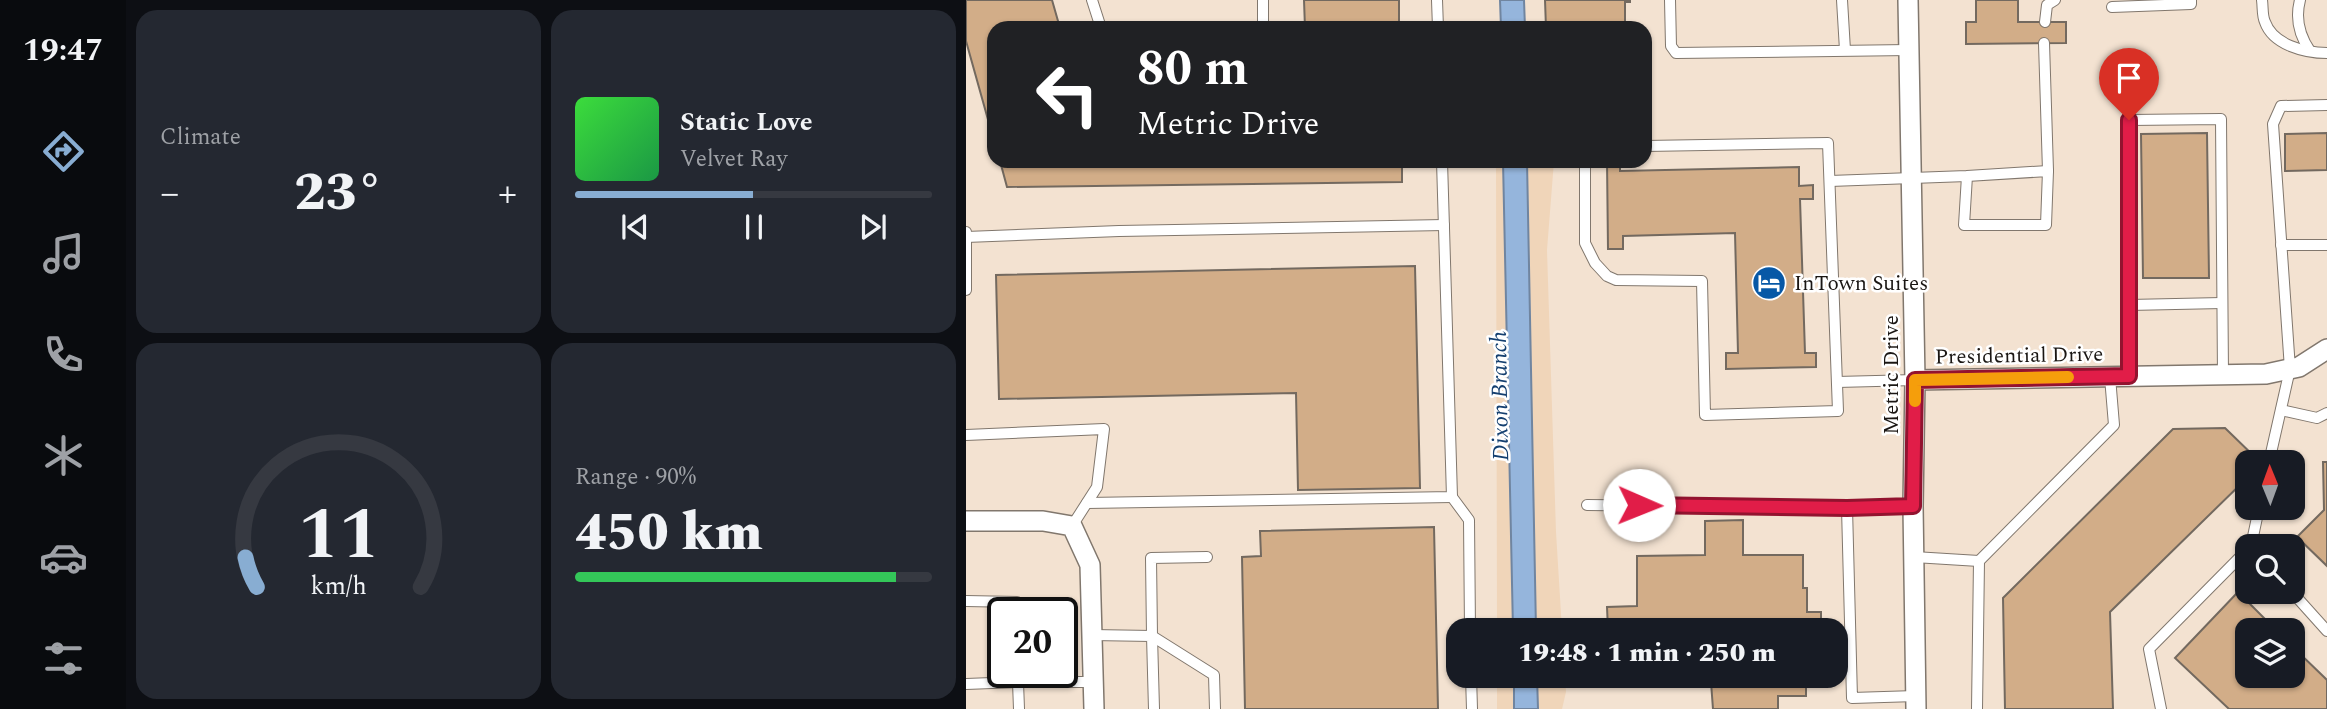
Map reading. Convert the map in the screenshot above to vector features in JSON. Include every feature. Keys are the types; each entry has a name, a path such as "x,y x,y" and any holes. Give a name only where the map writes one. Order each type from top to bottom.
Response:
{"street":[{"name":"Metric Drive","path":"1908,0 1915,380 1913,506 1916,703"},
{"name":"Presidential Drive","path":"1915,380 2266,374 2299,367 2327,349"},
{"path":"966,521 1043,521 1072,526 1090,565 1094,709"}],"lane":[{"path":"1092,0 1099,21"},
{"path":"1263,0 1263,21"},
{"path":"1437,0 1438,21"},
{"path":"1670,0 1671,46 1676,53 1909,50"},
{"path":"1842,0 1844,50"},
{"path":"2045,22 2047,5 2055,0"},
{"path":"2112,7 2191,4 2191,0"},
{"path":"2262,0 2265,23 2280,42 2327,53"},
{"path":"2300,0 2297,11 2301,37 2310,51"},
{"path":"1967,176 1964,225 2046,225 2048,171 2044,43"},
{"path":"2272,450 2290,369 2273,124 2281,106 2327,105"},
{"path":"1977,709 1979,561 2114,425 2129,305 2129,120 2221,120 2223,375"},
{"path":"1586,168 1585,243 1595,263 1607,275 1616,280 1703,281 1704,415 1838,411 1828,143 1652,146"},
{"path":"1442,168 1452,497 1469,520 1471,618"},
{"path":"1830,181 2048,171"},
{"path":"966,290 967,235 1444,225"},
{"path":"2281,245 2327,245"},
{"path":"2129,305 2222,303"},
{"path":"1837,382 1915,380"},
{"path":"2281,410 2318,418 2327,413"},
{"path":"966,435 1104,429 1097,486 1072,526"},
{"path":"1087,503 1452,497"},
{"path":"1587,505 1847,508 1913,506"},
{"path":"1847,508 1852,698 1916,703"},
{"path":"1914,557 1979,561"},
{"path":"1154,709 1151,558 1207,558"},
{"path":"2161,709 2149,649 2235,562"},
{"path":"966,601 987,601"},
{"path":"2302,604 2327,631"},
{"path":"1092,635 1152,636 1214,675 1215,709"},
{"path":"966,684 987,681"},
{"path":"1078,681 1094,682"},
{"path":"1018,688 1018,709"},
{"path":"1471,688 1472,709"}],"shaded area":[{"path":"966,0 2327,0 2327,709 966,709"},
{"path":"1496,168 1553,168 1547,250 1561,618 1497,618"},
{"path":"1497,688 1566,688 1562,709 1497,709"}],"water":[{"path":"1500,0 1524,0 1525,21 1501,21"},
{"path":"1503,168 1527,168 1536,618 1513,618"},
{"path":"1514,688 1537,688 1538,709 1514,709"}],"building":[{"path":"966,0 1052,0 1058,21 987,21 987,116 966,41"},
{"path":"1304,0 1399,0 1399,21 1305,21"},
{"path":"1545,0 1630,0 1625,2 1625,21 1546,21"},
{"path":"1976,0 2018,0 2018,22 2066,22 2066,43 1966,44 1966,22 1976,22"},
{"path":"2207,133 2209,278 2143,278 2141,134"},
{"path":"2327,133 2327,170 2285,171 2285,134"},
{"name":"InTown Suites","path":"1799,167 1799,186 1813,185 1813,199 1800,199 1805,353 1816,353 1816,367 1726,369 1726,353 1738,353 1735,233 1623,236 1623,249 1608,249 1607,168 1620,168 1620,171"},
{"path":"1002,168 1402,168 1402,182 1007,187"},
{"path":"1415,266 1420,488 1298,490 1296,393 999,399 996,275"},
{"path":"2225,428 2248,450 2235,450 2235,490 2110,612 2113,709 2005,709 2003,598 2173,429"},
{"path":"2323,462 2327,462 2327,566 2305,545 2305,534 2300,534 2324,510"},
{"path":"1743,520 1743,555 1803,555 1803,588 1807,588 1807,612 1821,612 1821,618 1607,618 1607,607 1637,606 1637,556 1705,555 1705,521"},
{"path":"1434,527 1438,709 1245,709 1242,557 1261,556 1260,531"},
{"path":"2235,595 2235,604 2250,604 2264,618 2235,618 2235,688 2305,688 2305,659 2327,680 2327,709 2229,709 2175,658"},
{"path":"1711,688 1806,688 1806,696 1778,696 1778,709 1713,709"}],"slow traffic":[{"path":"1915,401 1915,380 2068,377"}],"place":[{"name":"InTown Suites","path":"1769,283"}],"route":[{"path":"1639,505 1847,508 1913,506 1915,380 2129,376 2129,120"}],"water label":[{"name":"Dixon Branch","path":"1499,396"}]}
